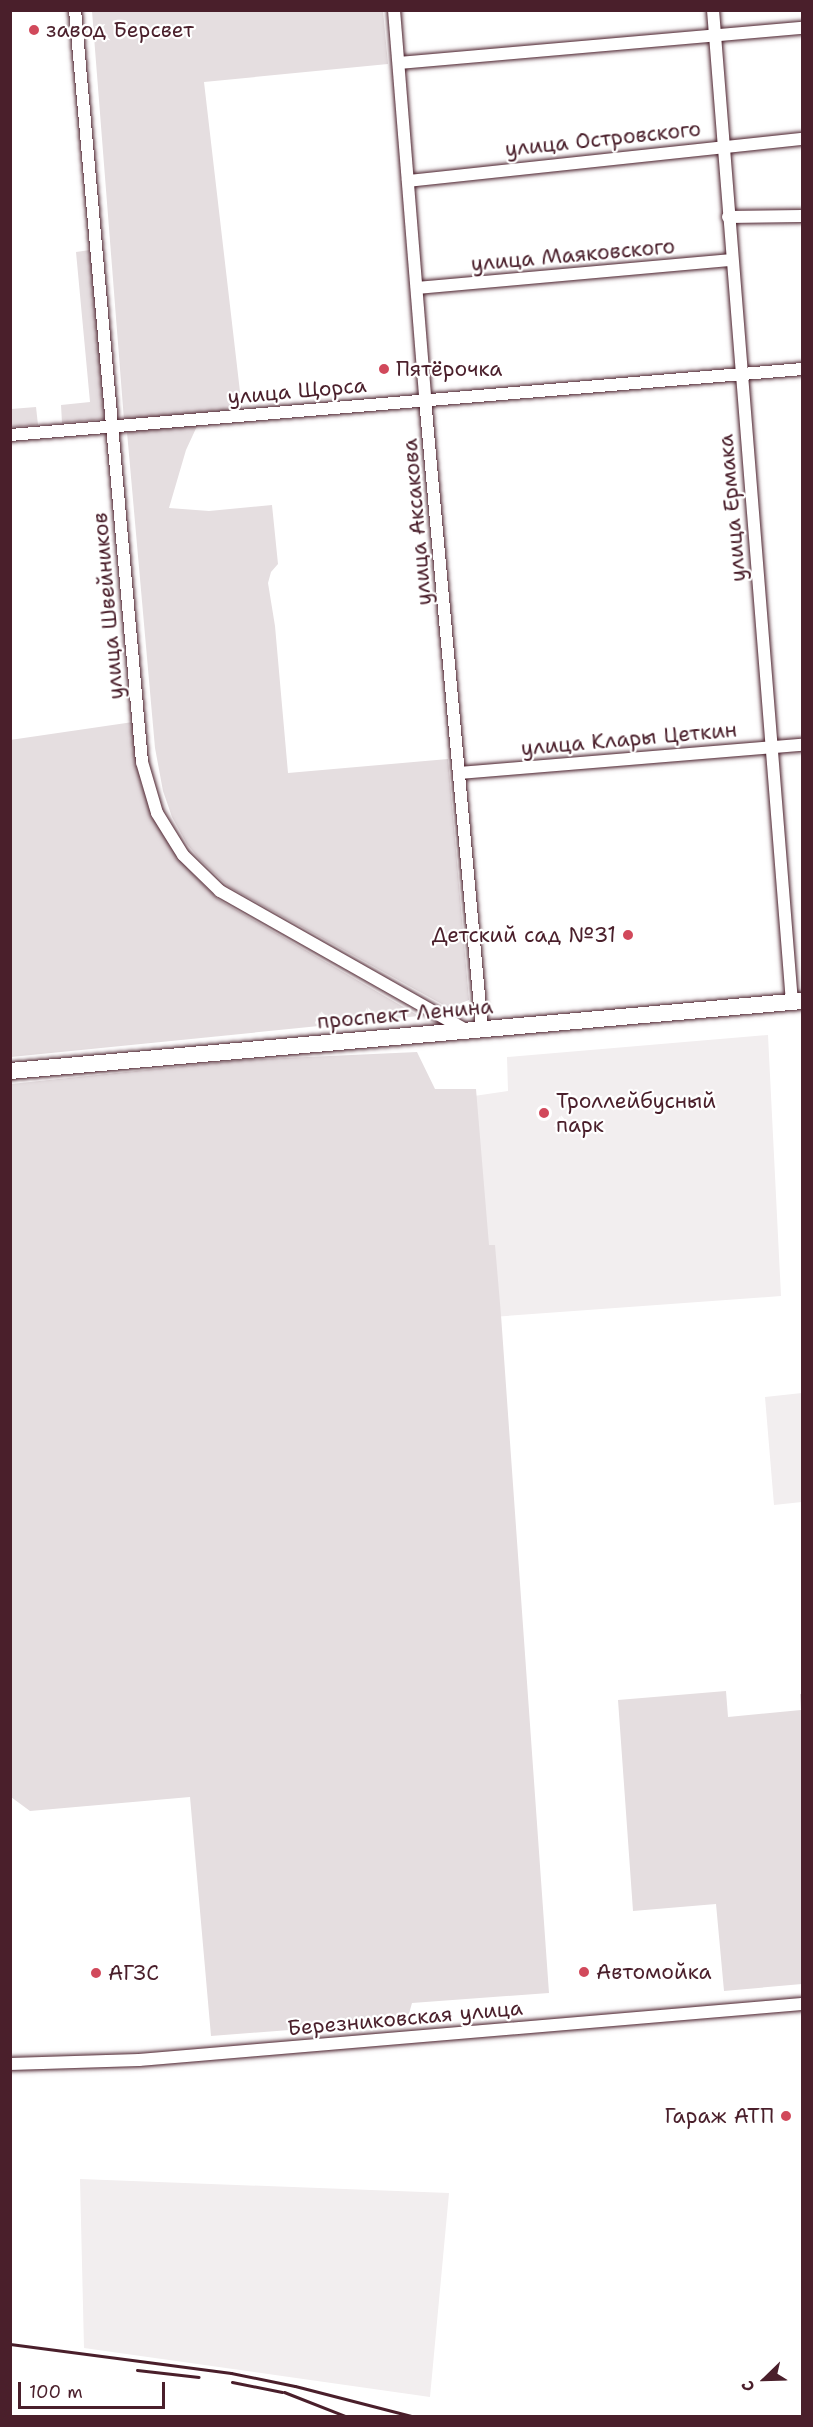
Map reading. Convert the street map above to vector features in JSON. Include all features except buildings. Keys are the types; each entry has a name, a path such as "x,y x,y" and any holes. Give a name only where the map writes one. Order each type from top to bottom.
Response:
{"main road":[{"name":"проспект Ленина","path":"10,1071 797,1002"}],"street":[{"name":"улица Швейников","path":"75,10 142,762 157,813 183,855 220,891 474,1030"},
{"name":"улица Аксакова","path":"394,10 425,399 459,773 474,1030"},
{"name":"улица Ермака","path":"713,10 771,747 797,1002"},
{"path":"399,63 802,28"},
{"name":"улица Островского","path":"408,181 802,139"},
{"path":"728,217 802,216"},
{"name":"улица Маяковского","path":"417,288 732,260"},
{"name":"улица Щорса","path":"10,435 802,369"},
{"name":"улица Клары Цеткин","path":"459,773 802,745"},
{"name":"Березниковская улица","path":"10,2064 139,2060 802,2004"}],"shaded area":[{"path":"92,11 383,11 388,64 204,82 242,409 124,420"},
{"path":"90,250 105,419 62,423 61,405 90,402 76,252"},
{"path":"36,407 38,425 11,427 11,409"},
{"path":"198,424 186,450 169,508 209,511 272,505 278,564 271,572 268,583 275,626 288,773 448,759 469,1000 449,1008 229,887 200,860 187,844 172,817 163,791 155,748 127,432"},
{"path":"133,722 141,784 163,834 189,870 219,900 419,1016 11,1057 10,740"},
{"name":"Троллейбусный парк","path":"768,1035 781,1296 492,1317 474,1096 508,1091 507,1057"},
{"path":"417,1052 435,1089 476,1089 489,1245 495,1245 501,1315 549,1993 412,2003 407,2021 211,2036 190,1797 30,1811 11,1797 11,1084 241,1060"},
{"path":"802,1393 802,1502 774,1505 765,1397"},
{"path":"726,1691 728,1717 801,1710 800,1694 802,1694 802,1984 724,1991 716,1904 633,1911 618,1700"},
{"path":"80,2179 449,2193 430,2397 84,2348"}],"railway":[{"path":"10,2344 231,2373 295,2386 411,2416"},
{"path":"137,2370 199,2377"},
{"path":"232,2382 282,2392"},
{"path":"284,2392 345,2416"}],"place":[{"name":"завод Берсвет","path":"34,30"},
{"name":"Пятёрочка","path":"384,369"},
{"name":"Детский сад №31","path":"628,935"},
{"name":"Троллейбусный парк","path":"544,1113"},
{"name":"Автомойка","path":"584,1972"},
{"name":"АГЗС","path":"96,1973"},
{"name":"Гараж АТП","path":"786,2116"}]}
